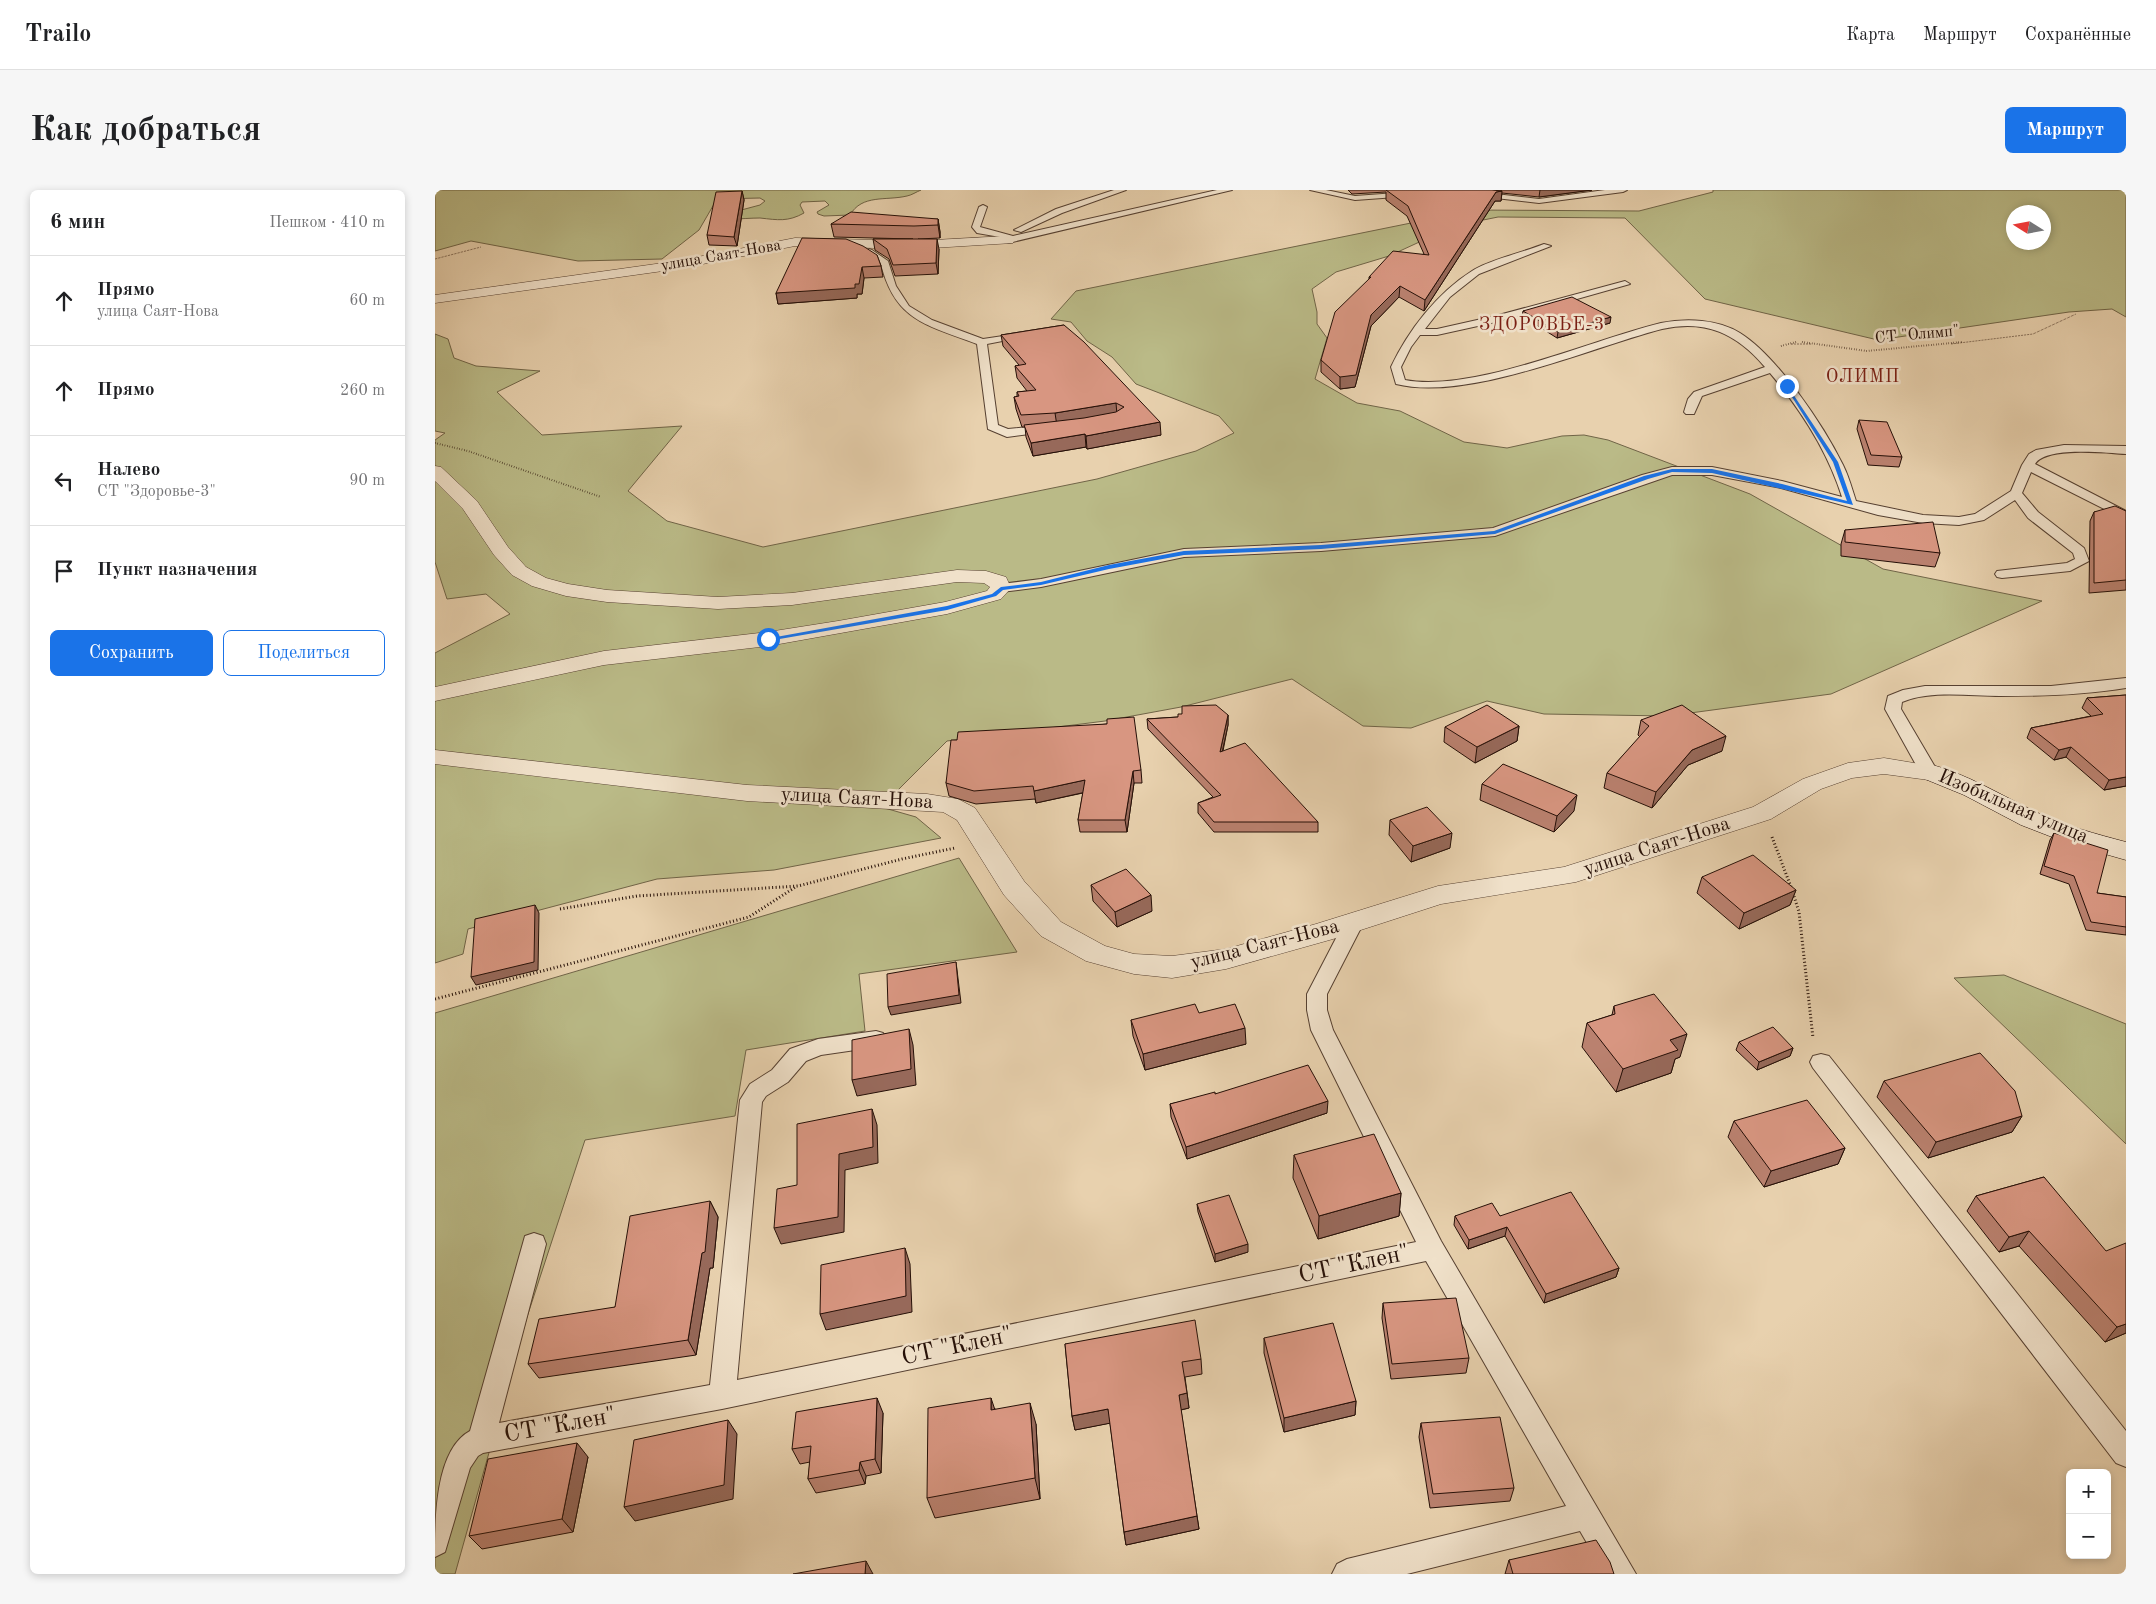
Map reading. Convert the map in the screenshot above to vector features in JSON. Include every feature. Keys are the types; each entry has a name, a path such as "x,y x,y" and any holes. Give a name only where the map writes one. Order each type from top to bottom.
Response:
{"street":[{"name":"улица Саят-Нова","path":"435,299 508,287 677,265 795,242 916,245 1009,238"},
{"path":"435,471 471,505 501,551 519,571 539,582 565,590 607,596 719,603 792,599 957,576 986,576 999,581 1001,588 994,595 947,608 857,625 768,639 603,658 435,694"},
{"name":"улица Саят-Нова","path":"435,757 747,793 949,805 966,814 983,843 1014,888 1051,929 1096,954 1133,964 1173,967 1226,959 1461,890 1520,884 1566,876 1762,813 1812,784 1848,771 1884,766 1929,772"},
{"name":"Изобильная улица","path":"1929,772 1973,789 2030,819 2079,838 2126,851"}],"lane":[{"path":"1090,190 1111,194"},
{"path":"1009,238 1032,222 1122,190"},
{"path":"983,207 976,227 980,231 1009,238 1228,190"},
{"path":"1314,190 1355,198 1422,193"},
{"path":"1472,193 1539,201 1623,190"},
{"path":"842,242 869,252 885,263 891,286 906,308 928,322 982,342 1029,333"},
{"path":"1547,246 1476,272 1447,294 1419,332 1406,346 1396,367 1397,377 1401,382 1429,387 1445,386 1517,369 1590,345 1678,323 1710,326 1741,338 1758,352 1787,386 1836,462 1851,504"},
{"path":"1419,332 1437,332 1495,319 1625,284"},
{"path":"982,342 992,426 999,431 1018,433 1058,428"},
{"path":"1690,412 1694,399 1698,394 1771,369"},
{"path":"1001,588 1041,583 1109,567 1184,553 1321,547 1495,532 1646,478 1672,471 1712,471 1782,485 1851,504 1923,519 1959,521 1979,517 2016,493 2033,457 2051,450 2126,450"},
{"path":"2028,465 2126,516"},
{"path":"2001,574 2070,567 2082,561 2079,551 2033,515 2016,493"},
{"path":"1929,772 1893,709 1895,699 1909,693 1925,691 2034,690 2103,687 2126,683"},
{"path":"1354,922 1317,994 1319,1020 1322,1030 1432,1249 1585,1516 1621,1574"},
{"path":"722,1396 751,1100 758,1090 780,1076 798,1055 818,1047 894,1037"},
{"path":"1821,1062 2126,1453"},
{"path":"435,1542 458,1462 468,1446 481,1440 534,1244"},
{"name":"СТ \"Клен\"","path":"481,1440 722,1396 1432,1249"},
{"path":"1347,1574 1585,1516"}],"path":[{"path":"435,259 481,247"},
{"name":"СТ \"Олимп\"","path":"1758,352 1798,342 1867,351 2033,334 2076,314"},
{"path":"435,443 468,450 601,497"},
{"path":"1762,813 1787,873 1799,912 1810,1022 1814,1044 1821,1062"},
{"path":"560,909 637,896 798,886 902,859 983,843"},
{"path":"435,999 749,917 798,886"}],"green space":[{"path":"435,190 921,190 907,196 868,201 855,208 850,215 824,216 817,212 829,205 825,201 802,202 800,205 804,213 783,220 760,218 731,219 730,213 760,205 765,201 760,198 717,199 699,230 662,259 578,261 471,241 435,251"},
{"path":"1713,190 2126,190 2126,317 2112,309 2069,312 1878,340 1705,299 1625,218 1498,217 1454,226 1389,256 1336,272 1312,289 1317,312 1317,324 1327,338 1315,379 1357,403 1400,411 1464,442 1507,448 1562,436 1584,435 1608,440 1750,494 1883,569 2042,601 1831,694 1668,716 1544,714 1487,701 1411,728 1363,726 1292,679 1181,707 1105,721 947,741 881,807 916,817 941,838 774,870 657,879 468,929 463,954 435,963 435,653 510,614 486,594 447,599 435,562 435,440 445,433 435,431 435,334 448,339 454,358 476,366 540,371 497,392 542,435 682,426 628,491 667,521 763,547 1097,479 1196,451 1234,433 1219,416 1136,384 1112,357 1087,341 1071,322 1051,319 1076,291 1475,210 1639,211 1713,192"},
{"path":"959,858 1017,952 859,974 865,1031 746,1050 735,1116 585,1140 527,1317 455,1574 435,1574 435,1013"},
{"path":"2004,975 2126,1024 2126,1144 1954,978"}],"building":[{"path":"1386,190 1502,191 1496,192 1425,300 1400,286 1371,315 1356,375 1340,377 1321,360 1335,312 1371,277 1369,277 1393,251 1429,255 1408,206"},
{"path":"742,191 734,237 707,235 716,192"},
{"path":"851,212 938,219 938,225 831,224"},
{"path":"802,238 846,239 863,246 877,255 881,266 862,267 859,284 855,284 855,288 776,293"},
{"path":"873,239 937,239 936,263 893,265 887,249"},
{"path":"1572,297 1611,317 1558,332 1523,311"},
{"path":"1064,325 1084,342 1160,422 1086,436 1085,434 1031,443 1024,425 1084,418 1116,412 1124,407 1116,403 1055,413 1021,415 1014,397 1019,396 1017,392 1036,390 1015,366 1026,364 1001,335"},
{"path":"1859,420 1887,422 1902,457 1871,455"},
{"path":"2115,506 2126,511 2126,580 2094,583 2094,512"},
{"path":"1933,522 1940,553 1845,542 1845,530"},
{"path":"2126,695 2126,777 2109,780 2071,747 2059,750 2031,728 2103,714 2087,698"},
{"path":"1216,705 1228,715 1220,752 1245,743 1318,822 1214,822 1198,803 1221,795 1147,719 1178,717 1178,714 1182,714 1182,706"},
{"path":"1487,705 1519,726 1477,747 1445,727"},
{"path":"1682,705 1726,736 1692,750 1656,792 1607,773 1649,726 1641,720"},
{"path":"1134,717 1141,770 1133,771 1125,820 1078,820 1085,780 1034,791 1033,786 974,791 946,783 951,740 957,740 958,732 1107,724 1107,719"},
{"path":"1503,764 1577,795 1557,816 1482,784"},
{"path":"1427,807 1452,833 1413,846 1390,820"},
{"path":"2054,833 2108,850 2097,893 2126,897 2126,927 2091,922 2074,876 2044,866"},
{"path":"1753,855 1796,890 1744,913 1702,877"},
{"path":"1126,869 1151,895 1115,912 1091,885"},
{"path":"535,905 534,962 471,977 475,919"},
{"path":"956,962 959,995 888,1007 887,974"},
{"path":"1654,994 1687,1034 1670,1040 1678,1050 1623,1069 1587,1023 1615,1014 1614,1006"},
{"path":"1195,1004 1199,1013 1235,1004 1245,1028 1143,1054 1131,1020"},
{"path":"1773,1027 1793,1048 1759,1062 1739,1042"},
{"path":"909,1029 911,1069 852,1080 852,1040"},
{"path":"1980,1053 2015,1091 2022,1116 1936,1142 1884,1081"},
{"path":"1308,1065 1328,1101 1186,1147 1170,1104 1215,1092 1215,1094"},
{"path":"1807,1100 1845,1148 1771,1171 1734,1121"},
{"path":"872,1109 873,1147 839,1154 838,1217 774,1228 777,1189 797,1185 797,1124"},
{"path":"1374,1134 1401,1193 1319,1216 1294,1155"},
{"path":"2044,1177 2106,1251 2126,1243 2126,1324 2117,1327 2029,1231 2009,1237 1976,1196"},
{"path":"1571,1192 1619,1268 1546,1294 1507,1227 1469,1240 1455,1216 1492,1203 1500,1216"},
{"path":"1229,1195 1248,1244 1215,1254 1197,1204"},
{"path":"710,1201 705,1252 702,1253 688,1340 528,1364 539,1319 615,1307 630,1216"},
{"path":"905,1248 906,1296 820,1314 821,1265"},
{"path":"1456,1298 1469,1358 1392,1364 1383,1303"},
{"path":"1195,1320 1201,1359 1182,1362 1187,1393 1179,1395 1197,1516 1124,1532 1108,1409 1072,1416 1065,1344"},
{"path":"1333,1323 1356,1401 1284,1418 1264,1338"},
{"path":"877,1398 875,1459 860,1462 859,1470 808,1479 811,1446 792,1449 796,1412"},
{"path":"991,1398 991,1410 1030,1403 1035,1478 927,1498 928,1408"},
{"path":"1500,1417 1514,1488 1433,1494 1421,1423"},
{"path":"728,1420 724,1485 624,1507 634,1440"},
{"path":"577,1443 562,1519 469,1536 488,1459"},
{"path":"1596,1540 1610,1562 1614,1574 1513,1574 1509,1560"},
{"path":"866,1561 865,1574 793,1574"}],"district":[{"name":"ЗДОРОВЬЕ-3","path":"1542,325"},
{"name":"ОЛИМП","path":"1863,377"}],"route":[{"path":"768,639 947,608 994,595 1001,588 1041,583 1109,567 1184,553 1321,547 1495,532 1646,478 1672,471 1712,471 1782,485 1851,504 1836,462 1787,386"}]}
